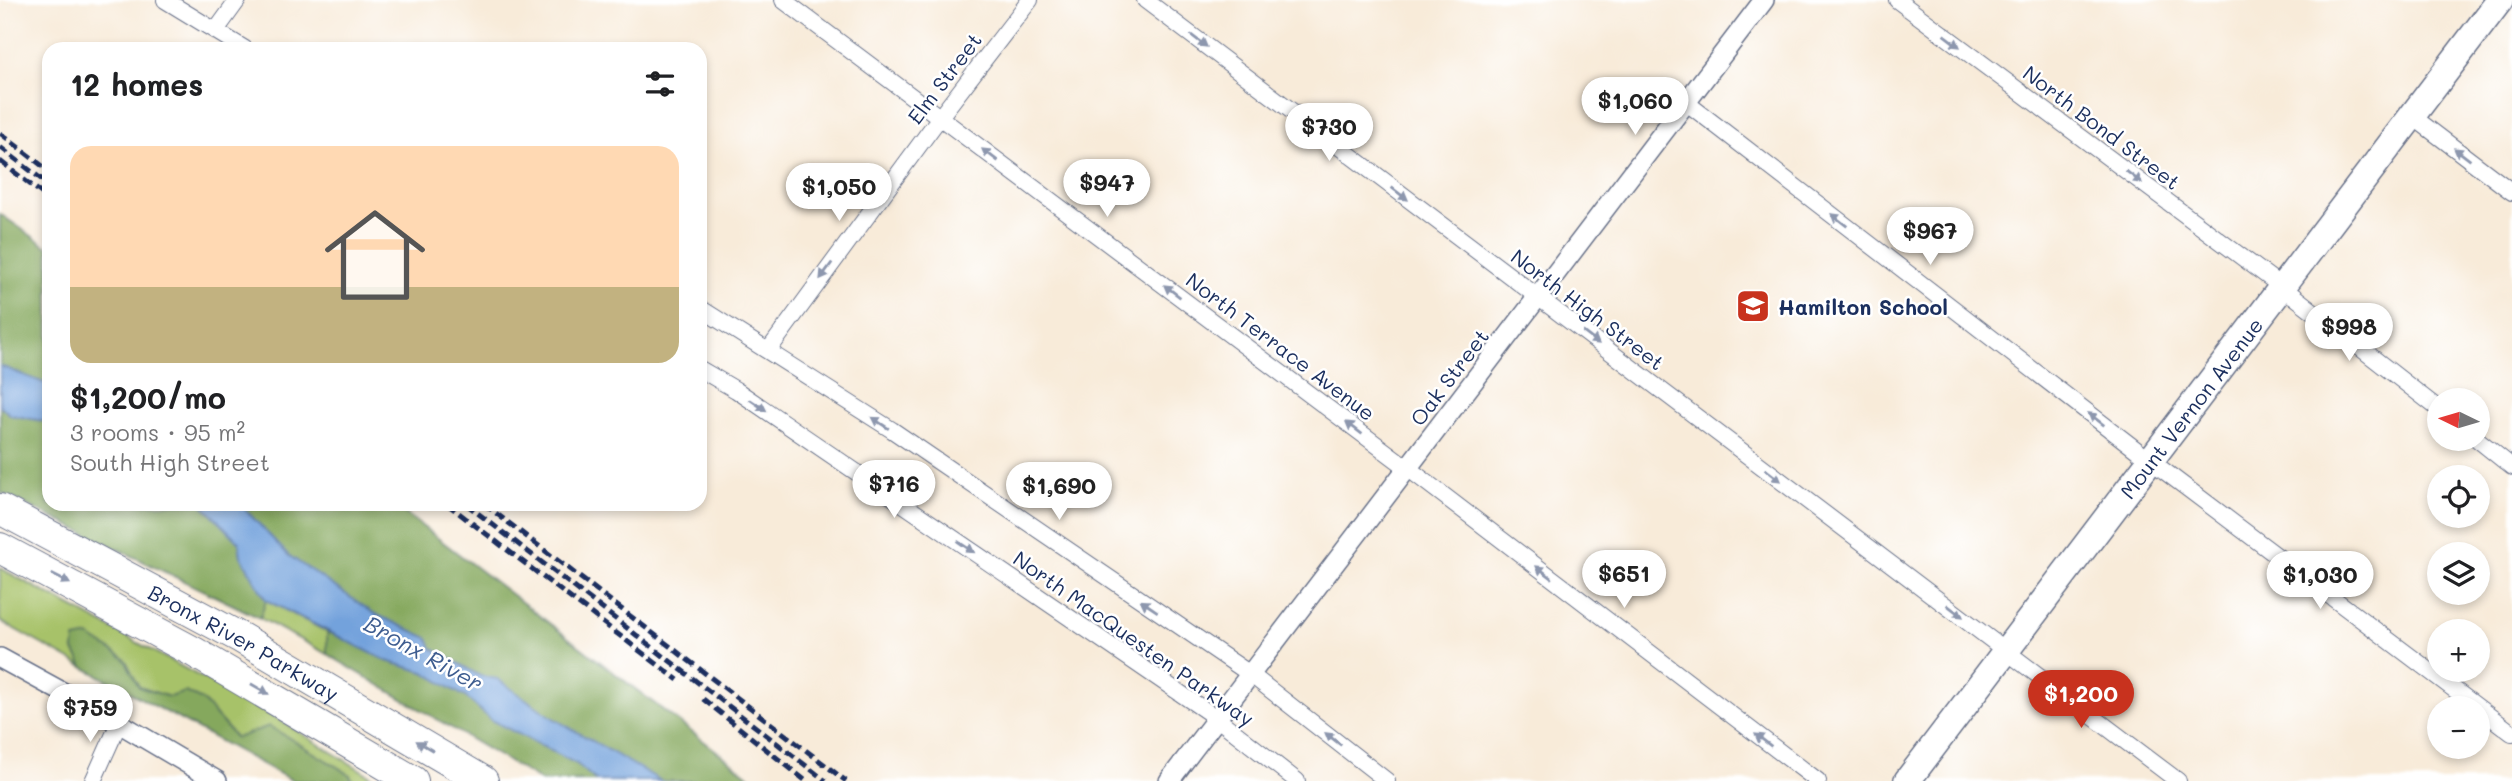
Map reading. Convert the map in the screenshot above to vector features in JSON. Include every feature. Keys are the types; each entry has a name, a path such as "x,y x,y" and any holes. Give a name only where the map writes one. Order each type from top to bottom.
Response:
{"highway":[{"name":"Bronx River Parkway","path":"0,509 242,638 483,781"},
{"name":"Bronx River Parkway","path":"0,548 184,646 413,781"}],"main road":[{"name":"Mount Vernon Avenue","path":"1907,781 2500,0"}],"street":[{"path":"165,0 235,42"},
{"path":"217,29 238,0"},
{"name":"North Terrace Avenue","path":"783,0 1409,469 1818,781"},
{"name":"Elm Street","path":"768,351 940,117 1030,0"},
{"name":"North High Street","path":"1144,0 2178,781"},
{"name":"Oak Street","path":"1169,781 1215,717 1409,469 1536,297 1688,103 1764,0"},
{"name":"North Bond Street","path":"1897,0 2282,287 2427,400"},
{"path":"1688,103 2151,461 2512,733"},
{"path":"2412,116 2512,192"},
{"name":"North MacQuesten Parkway","path":"707,312 892,430 1250,674 1387,781"},
{"name":"North MacQuesten Parkway","path":"707,373 736,390 1215,717 1297,781"},
{"path":"2490,449 2512,467"},
{"path":"0,658 119,723 217,781"},
{"path":"93,781 119,723"}],"green space":[{"path":"0,214 42,243 42,382 0,366"},
{"path":"0,406 11,415 42,421 42,511 209,511 239,542 241,556 266,600 260,618 0,492"},
{"path":"247,511 402,511 756,781 661,781 553,718 497,680 480,676 432,648 427,638 375,614 288,555"},
{"path":"0,568 276,718 379,781 353,781 349,774 236,738 202,700 169,697 139,687 125,659 74,650 83,667 0,621"},
{"path":"266,600 327,632 327,654 260,618"},
{"path":"327,632 357,643 387,661 424,672 467,698 491,720 577,764 597,781 541,781 327,654"},
{"path":"89,636 125,659 139,687 169,697 186,692 202,700 236,738 269,726 349,774 353,781 293,781 83,667 74,650 75,639"}],"water":[{"path":"0,366 42,382 42,421 11,415 0,406"},
{"name":"Bronx River","path":"209,511 247,511 288,555 375,614 428,638 432,648 480,676 497,679 553,718 661,781 597,781 577,764 491,720 467,698 424,672 387,661 266,600 241,556 239,542"}],"railway":[{"path":"0,133 42,166"},
{"path":"0,147 42,180"},
{"path":"0,161 42,194"},
{"path":"456,511 678,680"},
{"path":"475,511 826,781"},
{"path":"493,511 846,781"},
{"path":"703,699 806,781"}],"place":[{"name":"Hamilton School","path":"1753,306"}]}
